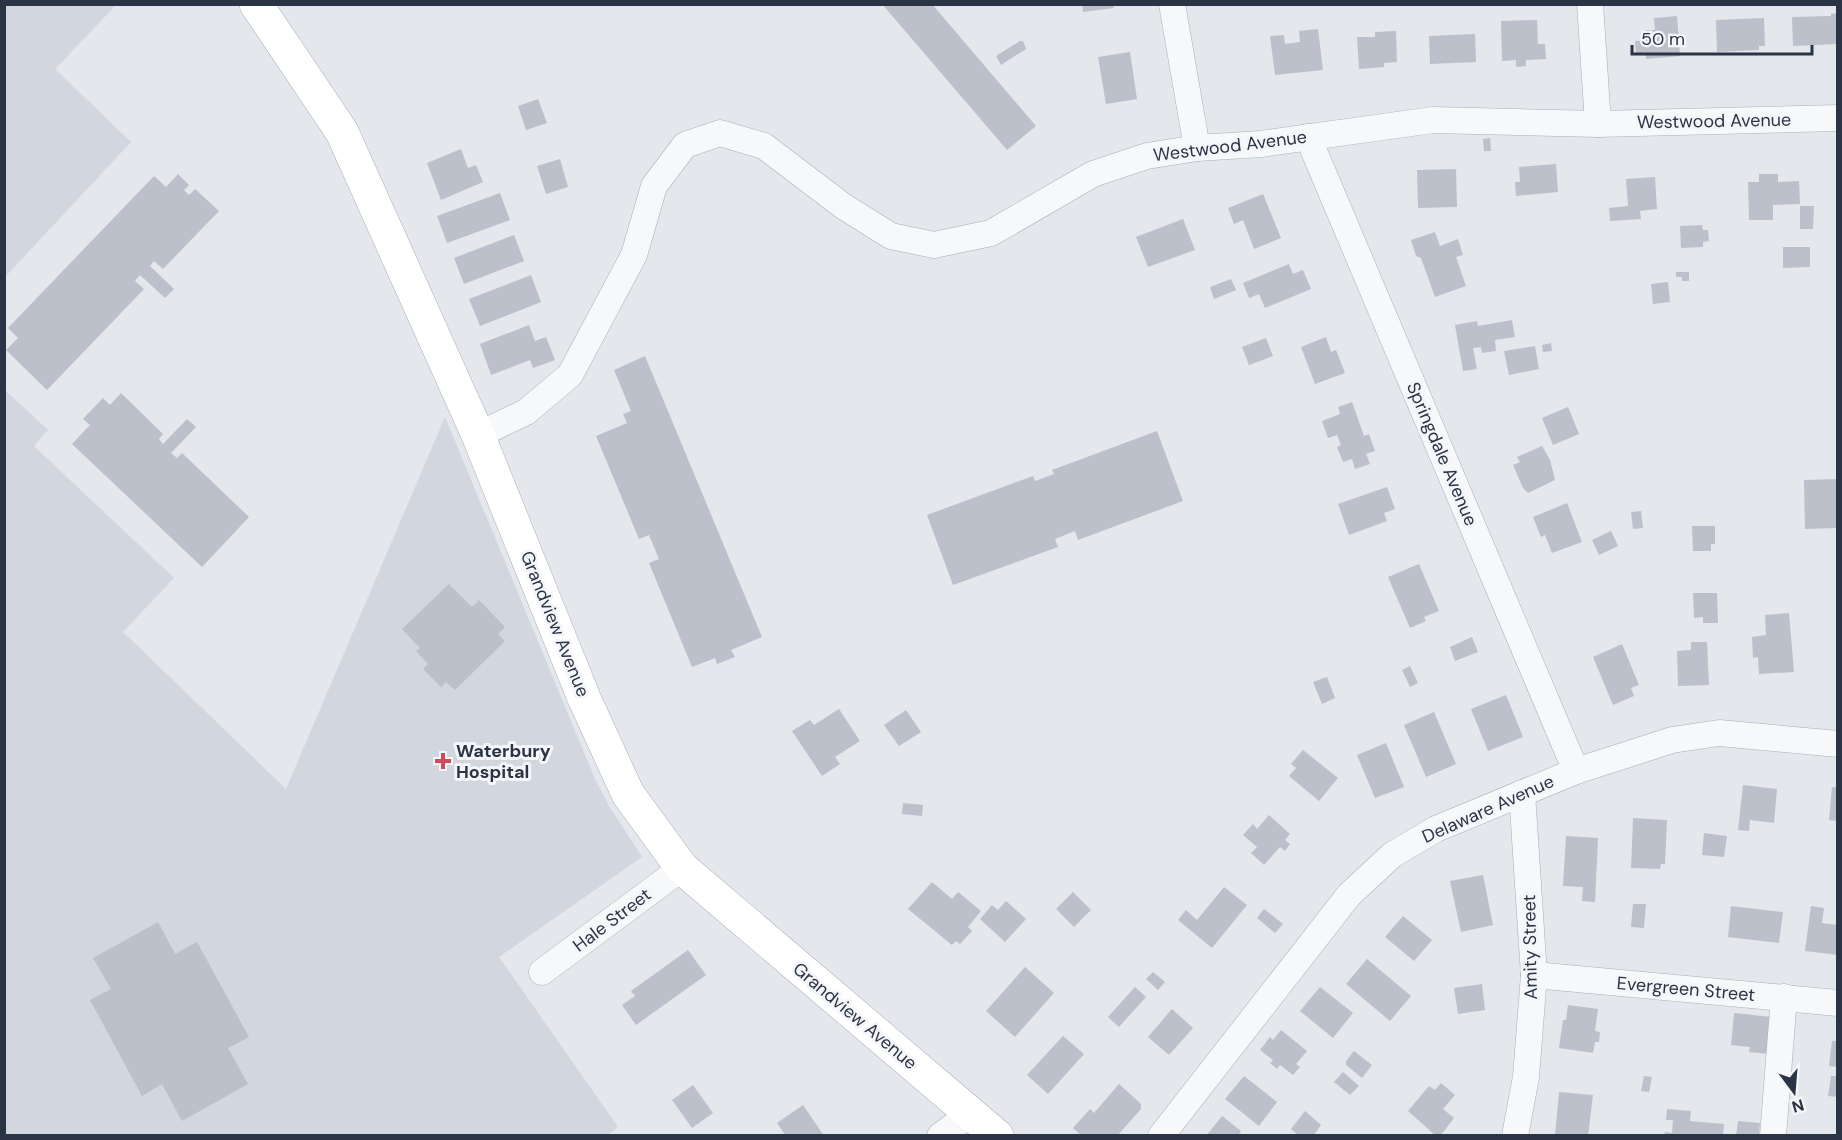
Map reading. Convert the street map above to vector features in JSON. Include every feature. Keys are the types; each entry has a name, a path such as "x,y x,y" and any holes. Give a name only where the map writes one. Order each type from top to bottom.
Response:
{"main road":[{"name":"Grandview Avenue","path":"256,4 342,132 478,435 584,698 628,794 682,868 997,1136"}],"street":[{"path":"1172,4 1197,148"},
{"path":"1590,4 1598,124"},
{"name":"Westwood Avenue","path":"478,435 526,412 570,375 633,255 654,186 685,145 720,133 764,146 843,207 891,236 934,245 991,233 1094,174 1147,156 1197,148 1260,144 1433,120 1598,124 1838,118"},
{"name":"Springdale Avenue","path":"1308,137 1576,771"},
{"name":"Delaware Avenue","path":"1161,1136 1349,896 1392,855 1436,829 1576,771 1672,740 1719,733 1838,744"},
{"name":"Amity Street","path":"1515,1136 1526,1077 1534,975 1522,793"},
{"name":"Hale Street","path":"542,972 682,868"},
{"name":"Evergreen Street","path":"1534,975 1838,1003"},
{"path":"1773,1136 1784,997"},
{"path":"940,1136 970,1114"}],"shaded area":[{"path":"5,4 116,5 55,69 131,142 5,277"},
{"name":"Waterbury Hospital","path":"4,389 48,430 34,446 174,578 123,632 286,789 445,417 595,779 609,806 642,857 499,957 618,1127 606,1136 5,1135"}],"building":[{"path":"882,4 932,4 1036,126 1007,150"},
{"path":"1082,4 1113,4 1114,8 1083,12"},
{"path":"1838,13 1838,44 1793,46 1792,17 1831,16 1831,14"},
{"path":"1677,16 1680,56 1646,59 1646,53 1636,54 1635,41 1646,40 1645,30 1655,30 1654,18"},
{"path":"1764,18 1765,46 1759,46 1759,50 1717,52 1716,20"},
{"path":"1537,20 1538,44 1545,44 1546,59 1526,60 1526,66 1516,67 1516,60 1502,61 1501,21"},
{"path":"1318,29 1323,70 1275,75 1270,36 1284,35 1285,44 1300,42 1299,31"},
{"path":"1396,31 1397,62 1384,63 1384,67 1359,69 1357,37 1375,37 1375,32"},
{"path":"1475,34 1476,62 1430,64 1429,36"},
{"path":"1023,41 1026,49 1001,65 996,56"},
{"path":"1130,52 1137,99 1106,104 1098,57"},
{"path":"538,99 547,123 526,130 518,106"},
{"path":"1490,138 1491,151 1484,151 1483,139"},
{"path":"461,149 468,168 476,165 483,182 441,200 427,163"},
{"path":"560,159 568,187 546,194 537,166"},
{"path":"1556,164 1558,192 1516,196 1515,182 1520,182 1519,167"},
{"path":"1456,169 1457,207 1418,208 1417,170"},
{"path":"178,174 189,185 184,190 189,195 195,189 219,211 163,269 154,261 150,266 174,289 165,298 140,275 135,281 144,289 47,390 6,350 18,338 8,328 154,176 166,187"},
{"path":"1759,174 1778,174 1778,182 1799,181 1800,204 1773,205 1773,220 1749,220 1748,182 1759,182"},
{"path":"1655,177 1657,209 1640,211 1641,219 1610,221 1609,208 1628,206 1626,179"},
{"path":"500,193 510,220 447,243 437,216"},
{"path":"1263,194 1281,238 1254,249 1243,220 1234,224 1228,208"},
{"path":"1800,206 1814,206 1813,229 1800,229"},
{"path":"1183,219 1195,250 1148,267 1136,237"},
{"path":"1702,225 1703,230 1708,230 1709,241 1703,242 1703,247 1681,248 1680,226"},
{"path":"1435,232 1440,246 1458,239 1463,255 1456,257 1466,286 1435,297 1421,258 1416,256 1411,240"},
{"path":"514,235 524,261 464,284 454,258"},
{"path":"1783,247 1810,247 1810,267 1783,268"},
{"path":"1289,264 1293,274 1303,270 1311,289 1265,308 1259,294 1249,298 1243,283"},
{"path":"1676,272 1689,272 1689,281 1682,281 1682,277 1676,277"},
{"path":"531,275 541,302 480,326 469,299"},
{"path":"1231,279 1236,290 1214,299 1210,287"},
{"path":"1668,282 1670,302 1653,304 1651,284"},
{"path":"1512,320 1515,337 1495,340 1496,351 1482,353 1481,347 1473,348 1477,369 1463,371 1455,325 1477,321 1478,326"},
{"path":"529,325 535,341 546,337 555,360 533,368 530,360 491,375 480,344"},
{"path":"1326,337 1331,352 1336,350 1345,373 1315,384 1301,347"},
{"path":"1266,338 1273,356 1249,365 1242,347"},
{"path":"1551,343 1552,351 1543,352 1542,345"},
{"path":"1535,346 1539,369 1509,375 1504,351"},
{"path":"645,356 762,637 731,650 735,657 717,664 715,658 692,667 649,563 659,559 649,535 639,539 596,436 627,423 623,414 631,411 614,370"},
{"path":"121,393 163,434 159,439 163,444 187,419 196,427 171,453 177,458 182,453 249,517 202,567 72,444 90,425 83,419 103,398 110,405"},
{"path":"1352,402 1364,436 1369,434 1375,451 1366,454 1370,464 1355,469 1352,459 1343,462 1337,447 1341,445 1337,435 1328,438 1322,421 1340,414 1338,407"},
{"path":"1568,407 1579,434 1553,445 1542,418"},
{"path":"1157,431 1183,501 1078,540 1075,531 1055,539 1058,547 953,585 927,515 1033,476 1035,481 1054,474 1052,470"},
{"path":"1542,446 1550,460 1555,480 1528,493 1523,488 1513,465 1520,462 1517,457"},
{"path":"1838,479 1838,528 1805,529 1804,480"},
{"path":"1387,487 1395,509 1384,513 1387,521 1349,535 1338,504"},
{"path":"1567,503 1582,542 1552,553 1545,535 1541,537 1533,517"},
{"path":"1641,511 1643,528 1633,529 1631,512"},
{"path":"1692,526 1715,526 1715,544 1711,544 1711,551 1693,551"},
{"path":"1611,531 1618,546 1599,555 1592,540"},
{"path":"1419,564 1439,611 1424,617 1426,621 1410,628 1388,577"},
{"path":"449,584 472,607 479,600 505,627 498,634 505,641 455,690 446,682 441,687 423,669 428,664 416,651 420,648 402,629"},
{"path":"1693,593 1717,593 1718,623 1703,623 1703,617 1694,618"},
{"path":"1789,613 1794,672 1759,674 1758,657 1753,658 1752,637 1766,635 1765,615"},
{"path":"1472,637 1478,652 1455,661 1450,647"},
{"path":"1691,642 1707,642 1709,685 1678,686 1677,651 1691,650"},
{"path":"1622,644 1639,685 1631,688 1634,696 1613,705 1593,657"},
{"path":"1410,666 1418,683 1410,687 1402,670"},
{"path":"1327,677 1335,698 1322,704 1313,682"},
{"path":"1506,695 1523,737 1488,751 1471,709"},
{"path":"839,709 860,741 835,757 840,764 822,776 792,731 810,720 814,725"},
{"path":"906,710 921,732 899,746 884,725"},
{"path":"1434,712 1456,764 1426,777 1404,725"},
{"path":"1386,743 1404,787 1375,798 1357,755"},
{"path":"1303,750 1338,778 1319,801 1289,776 1296,768 1291,764"},
{"path":"1743,785 1777,789 1774,823 1750,820 1749,831 1738,830"},
{"path":"1832,787 1838,787 1838,821 1829,820"},
{"path":"903,803 923,805 922,816 902,814"},
{"path":"1269,815 1290,834 1285,840 1290,844 1285,851 1280,847 1264,865 1251,853 1257,847 1243,835 1253,824 1257,829"},
{"path":"1633,818 1667,820 1665,864 1661,864 1660,869 1631,868"},
{"path":"1704,833 1727,836 1724,857 1702,855"},
{"path":"1566,836 1598,838 1595,902 1582,901 1583,887 1563,886"},
{"path":"1483,875 1493,925 1461,932 1450,881"},
{"path":"932,882 952,899 958,892 981,911 968,927 972,931 960,944 956,941 952,945 908,909"},
{"path":"1224,887 1247,905 1212,948 1178,920 1186,910 1197,920"},
{"path":"1073,892 1091,910 1074,927 1056,909"},
{"path":"1006,901 1026,919 1005,942 980,919 992,905 998,910"},
{"path":"1633,904 1646,904 1644,928 1631,927"},
{"path":"1731,906 1783,912 1779,943 1728,937"},
{"path":"1811,906 1824,908 1822,923 1838,925 1838,955 1805,951"},
{"path":"1264,909 1283,924 1275,933 1257,918"},
{"path":"1403,916 1432,940 1414,961 1385,937"},
{"path":"158,922 175,954 197,942 249,1037 228,1048 248,1084 182,1121 162,1084 142,1096 90,1000 111,989 93,958"},
{"path":"688,950 706,975 636,1025 622,1005 635,996 631,991"},
{"path":"1367,959 1411,996 1390,1021 1346,984"},
{"path":"1025,967 1054,993 1015,1037 986,1011"},
{"path":"1153,972 1165,982 1158,990 1146,979"},
{"path":"1482,984 1485,1010 1458,1014 1454,988"},
{"path":"1135,987 1146,997 1119,1027 1108,1017"},
{"path":"1320,987 1353,1013 1333,1038 1300,1011"},
{"path":"1568,1005 1598,1009 1595,1031 1600,1032 1599,1042 1595,1042 1593,1053 1559,1048 1563,1020 1566,1020"},
{"path":"1172,1009 1193,1028 1169,1055 1148,1037"},
{"path":"1734,1013 1772,1017 1770,1054 1749,1052 1750,1047 1731,1045"},
{"path":"1281,1030 1307,1051 1296,1064 1300,1067 1293,1075 1280,1065 1277,1069 1270,1063 1273,1060 1260,1050 1270,1037 1273,1040"},
{"path":"1063,1036 1084,1054 1048,1094 1027,1075"},
{"path":"1832,1041 1838,1041 1838,1067 1829,1066"},
{"path":"1354,1051 1372,1065 1362,1078 1346,1065 1346,1061"},
{"path":"1343,1072 1359,1086 1350,1095 1334,1082"},
{"path":"1244,1076 1277,1102 1259,1126 1225,1099"},
{"path":"1644,1076 1652,1077 1649,1092 1641,1091"},
{"path":"1831,1076 1838,1076 1838,1097 1828,1096"},
{"path":"1441,1083 1455,1095 1443,1109 1454,1118 1440,1136 1436,1136 1408,1111 1429,1086 1435,1090"},
{"path":"1119,1084 1141,1104 1141,1109 1117,1136 1082,1136 1073,1128 1090,1109 1094,1113"},
{"path":"693,1085 713,1113 692,1128 672,1100"},
{"path":"1559,1092 1593,1095 1588,1136 1555,1136"},
{"path":"803,1105 824,1136 786,1136 777,1123"},
{"path":"1667,1109 1691,1111 1690,1121 1724,1124 1723,1136 1664,1136 1665,1132 1672,1133 1673,1120 1666,1120"},
{"path":"1305,1111 1321,1125 1313,1136 1299,1136 1291,1129"},
{"path":"1222,1116 1241,1131 1238,1136 1206,1136"},
{"path":"1738,1121 1760,1123 1759,1136 1736,1136"}],"place":[{"name":"Waterbury Hospital","path":"443,761"}]}
